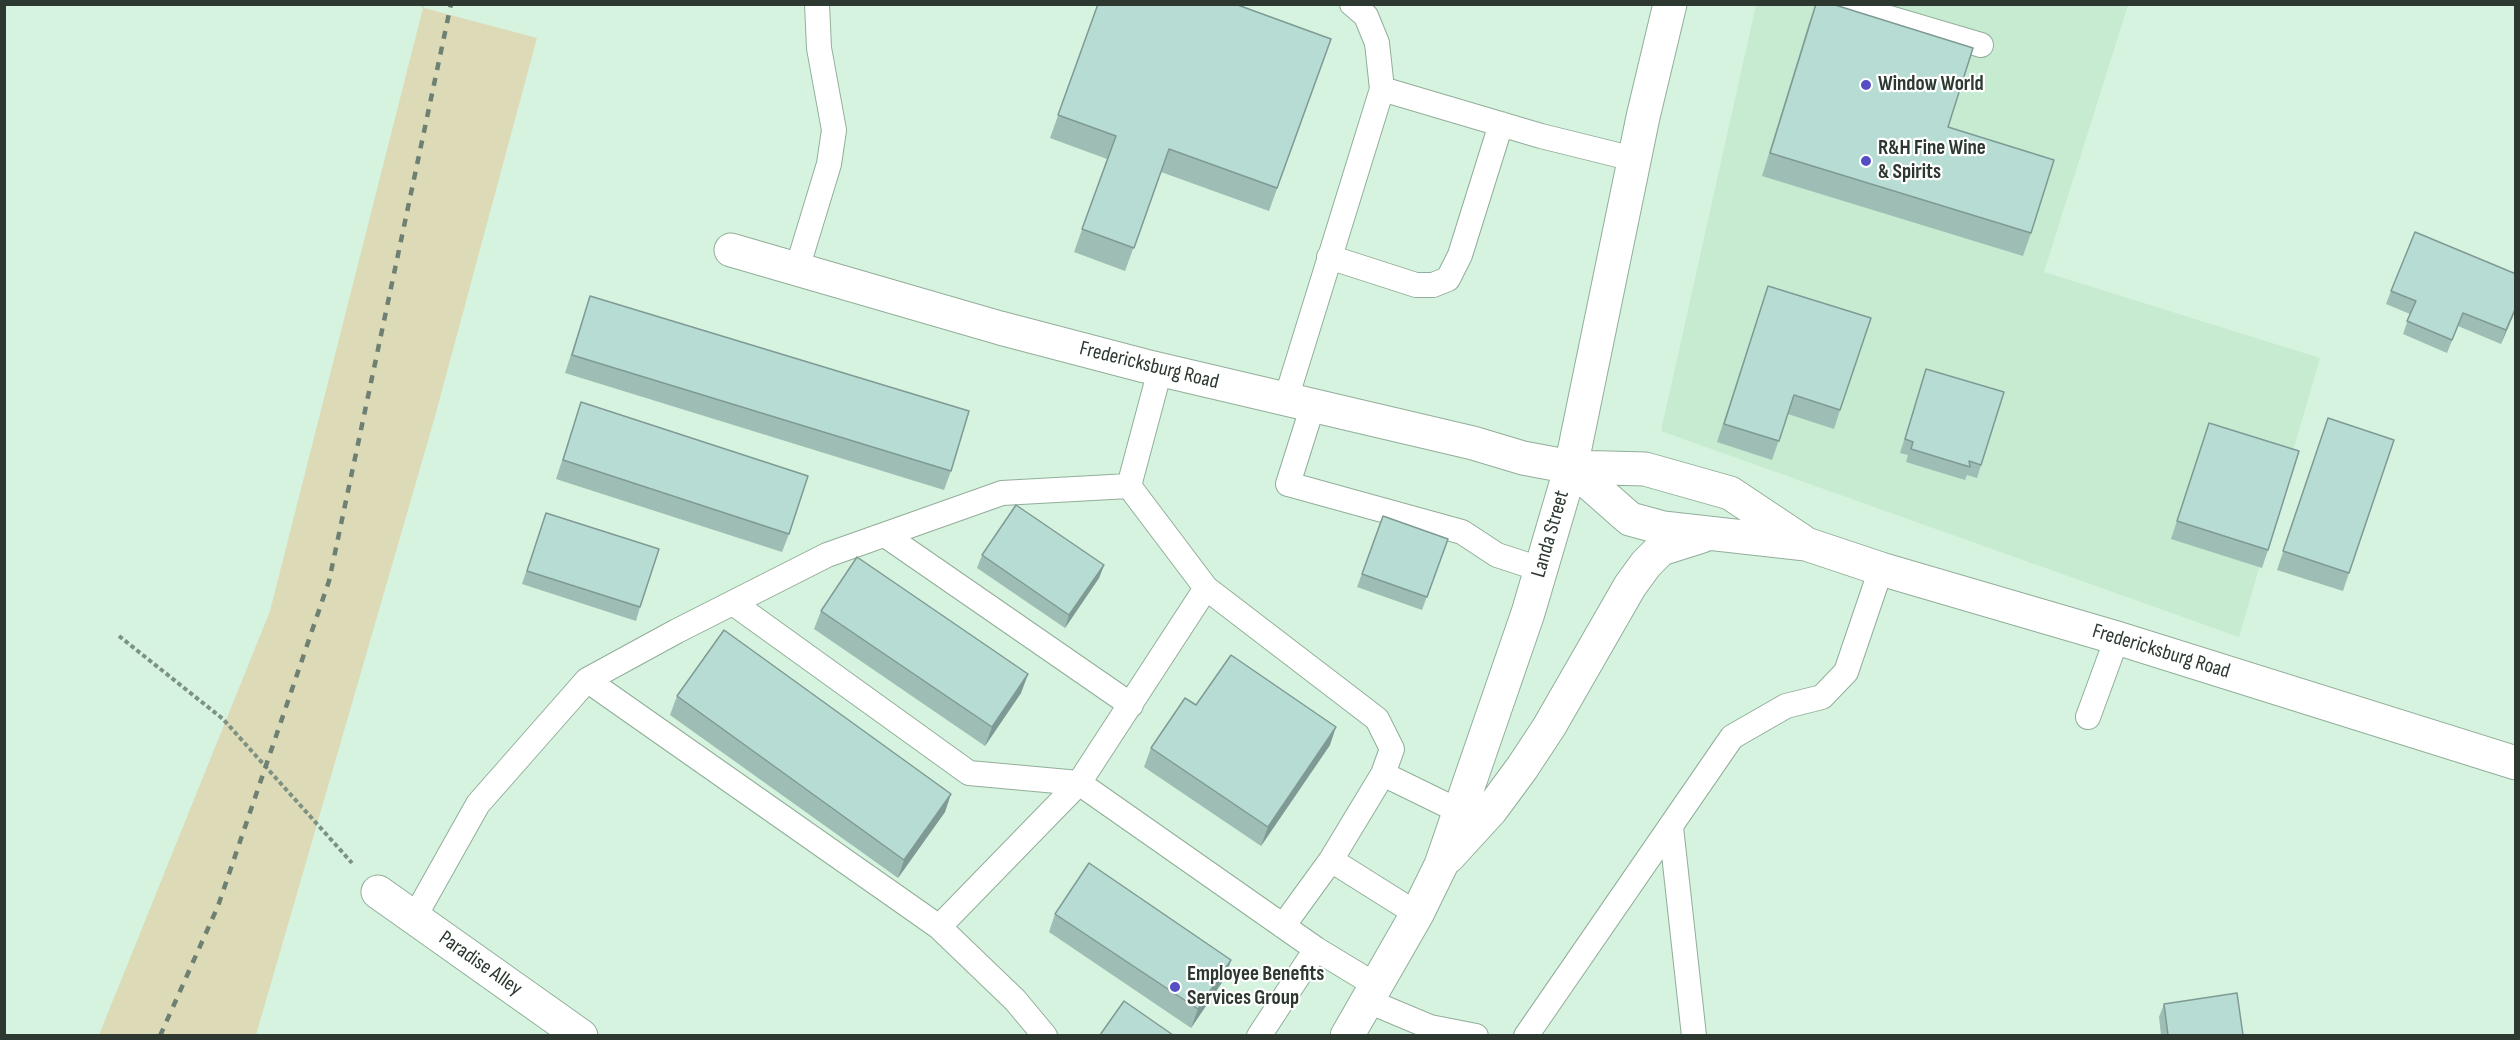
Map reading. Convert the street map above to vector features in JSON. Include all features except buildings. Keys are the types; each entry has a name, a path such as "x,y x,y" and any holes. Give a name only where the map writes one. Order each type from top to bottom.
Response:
{"street":[{"name":"Landa Street","path":"1469,816 1571,467 1634,159 1670,4"},
{"name":"Fredericksburg Road","path":"731,250 1000,328 1160,370 1473,443 1523,458 1571,467 1645,469 1730,493 1806,543"},
{"name":"Fredericksburg Road","path":"1571,467 1630,519 1663,528 1806,543 1881,569 2117,638 2516,763"},
{"path":"1347,1035 1417,914 1469,816 1491,810 1544,735 1630,586 1646,564 1661,549 1711,534"},
{"name":"Paradise Alley","path":"378,892 581,1035"}],"lane":[{"path":"797,269 829,164 834,130 819,48 817,4"},
{"path":"1352,4 1366,16 1377,43 1382,89 1329,257 1300,402 1288,484 1462,532 1497,555 1540,569"},
{"path":"1842,4 1981,45"},
{"path":"1382,89 1501,124 1634,159"},
{"path":"1329,257 1416,285 1433,285 1448,279 1460,255 1501,124"},
{"path":"1129,486 1160,370"},
{"path":"414,918 478,804 587,680 827,555 1002,493 1129,486"},
{"path":"1129,486 1206,588 1377,719 1392,749 1383,774 1331,860 1283,926"},
{"path":"885,535 1131,705"},
{"path":"1526,1035 1732,737 1786,706 1822,697 1846,672 1881,569"},
{"path":"939,927 1079,783 1206,588"},
{"path":"733,603 969,773 1079,783 1317,950 1372,993 1430,1027 1476,1035"},
{"path":"2088,717 2117,638"},
{"path":"587,680 939,927 1015,1000 1046,1035"},
{"path":"1383,774 1469,816"},
{"path":"1671,827 1694,1035"},
{"path":"1331,860 1417,914"},
{"path":"1259,1035 1317,950"}],"path":[{"path":"119,636 223,719 378,892"}],"shaded area":[{"path":"419,5 537,38 434,420 256,1035 99,1035 270,611 423,8"},
{"path":"1756,5 2128,5 2044,272 2320,358 2239,637 1661,431"}],"railway":[{"path":"160,1036 218,906 329,581 451,4"}],"place":[{"name":"Window World","path":"1866,85"},
{"name":"R&H Fine Wine & Spirits","path":"1866,161"},
{"name":"Employee Benefits Services Group","path":"1175,987"}]}
